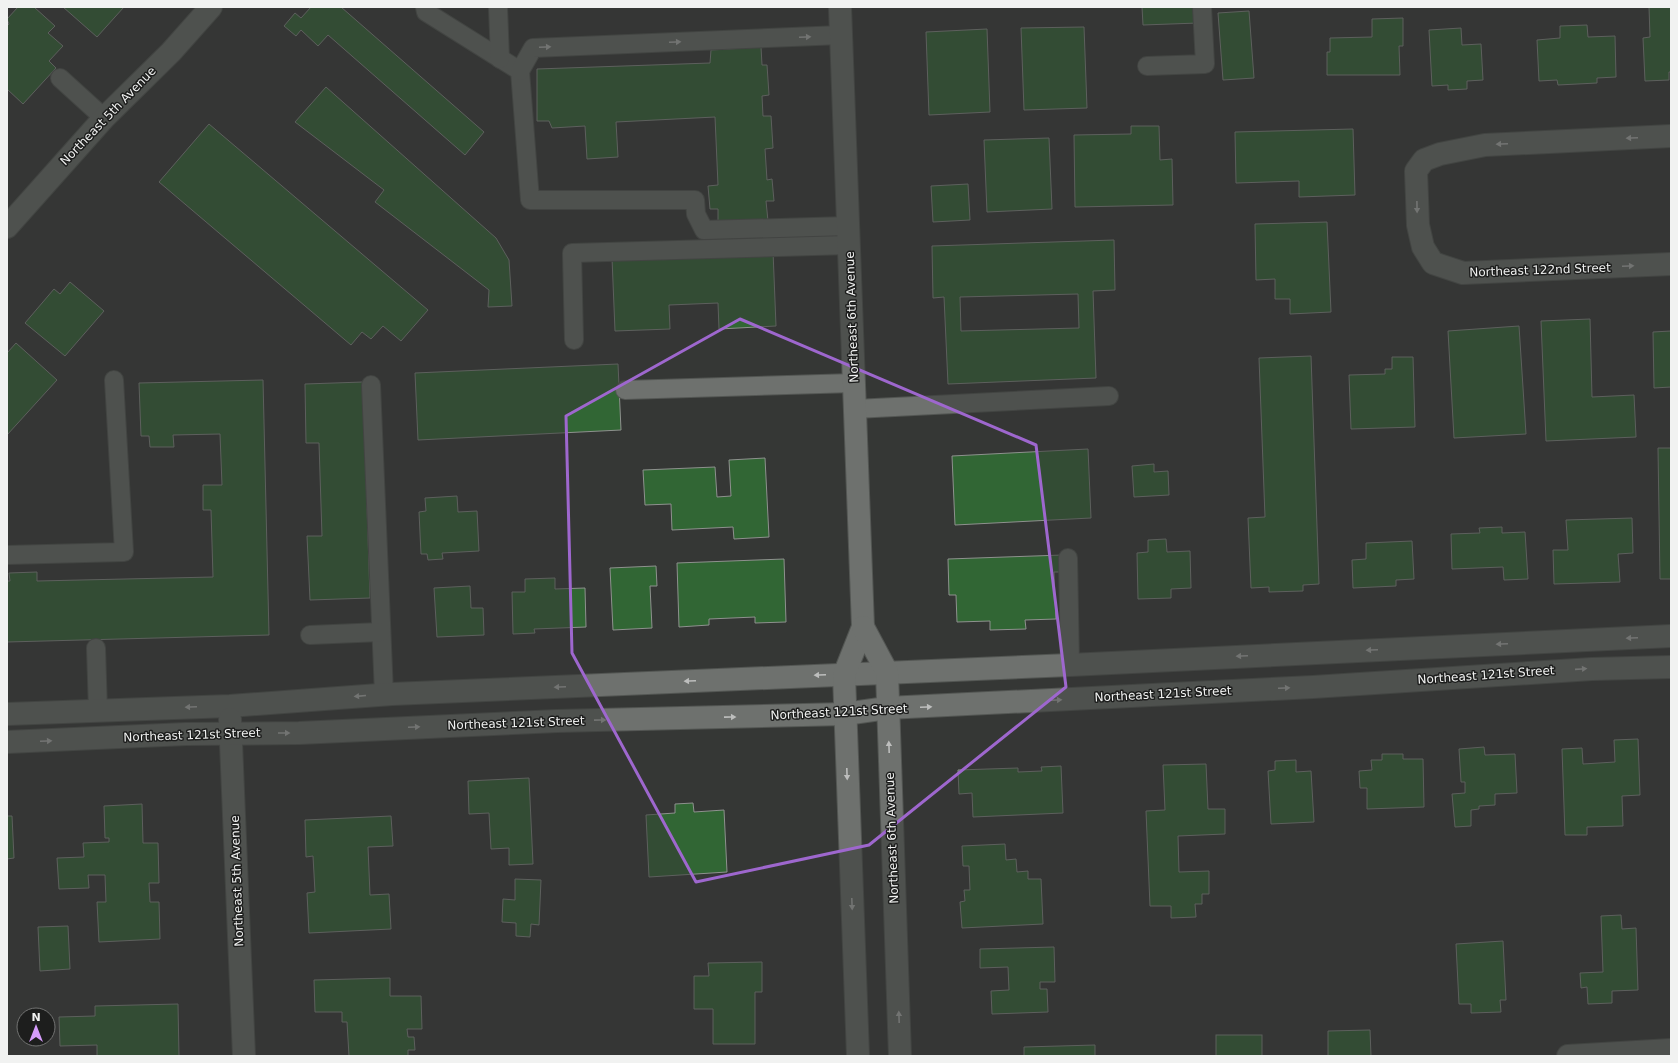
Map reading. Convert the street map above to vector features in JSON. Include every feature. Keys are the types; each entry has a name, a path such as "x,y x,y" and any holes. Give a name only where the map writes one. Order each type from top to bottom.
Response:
{"street":[{"name":"Northeast 5th Avenue","path":"9,220 104,118 171,52 210,7"},
{"name":"Northeast 6th Avenue","path":"840,7 863,627 844,675 858,1056"},
{"name":"Northeast 122nd Street","path":"1671,136 1485,145 1440,154 1424,160 1416,171 1418,225 1423,247 1433,263 1463,273 1671,264"},
{"name":"Northeast 6th Avenue","path":"863,627 887,672 887,708 900,1056"},
{"path":"7,714 98,712 230,706 384,694 844,675 1671,636"},
{"name":"Northeast 121st Street","path":"7,742 231,733 299,733 557,721 845,714 887,708 1313,687 1592,669 1671,667"},
{"name":"Northeast 5th Avenue","path":"230,706 244,1056"},
{"path":"1568,1056 1671,1050"}],"lane":[{"path":"425,7 426,12 520,71"},
{"path":"498,7 500,59"},
{"path":"1147,66 1205,64 1202,7"},
{"path":"841,36 533,48 520,71 530,200 695,200 696,214 704,230 849,235"},
{"path":"60,78 104,118"},
{"path":"574,340 572,253 849,235"},
{"path":"7,555 124,552 114,380"},
{"path":"625,390 854,382"},
{"path":"371,385 384,694"},
{"path":"855,409 1109,396"},
{"path":"1068,558 1070,664"},
{"path":"310,635 381,632"},
{"path":"96,648 98,712"}],"highlighted area":[{"path":"740,319 1036,445 1066,687 869,845 696,882 572,653 566,416"}],"building":[{"path":"18,7 34,7 55,26 48,33 63,46 49,61 56,68 23,104 7,89 7,26 9,24 7,19"},
{"path":"63,7 124,7 97,37"},
{"path":"311,7 341,7 484,132 465,155 328,35 318,46 301,30 296,36 284,26 295,13 301,18"},
{"path":"1142,7 1197,7 1198,23 1143,25"},
{"path":"1649,7 1671,7 1671,72 1669,72 1669,80 1645,81 1643,38 1650,37"},
{"path":"1249,11 1254,78 1223,80 1218,13"},
{"path":"1403,18 1403,46 1399,46 1400,75 1327,75 1327,52 1330,52 1330,38 1372,37 1372,19"},
{"path":"1587,25 1588,37 1615,36 1616,77 1597,78 1597,83 1558,85 1557,80 1539,81 1537,40 1560,38 1560,26"},
{"path":"1084,27 1087,108 1024,110 1021,28"},
{"path":"1461,28 1462,45 1481,44 1483,80 1467,81 1467,89 1448,90 1448,85 1432,86 1429,30"},
{"path":"987,29 990,112 929,115 926,32"},
{"path":"761,47 762,65 767,65 769,95 762,96 763,116 771,116 773,148 765,149 767,180 772,179 774,201 766,201 768,221 718,224 718,209 710,209 708,186 718,185 715,117 616,122 618,157 587,159 585,126 552,128 549,121 537,121 537,69 710,63 711,50"},
{"path":"326,87 496,238 509,260 512,306 488,307 489,290 375,202 384,190 295,122"},
{"path":"209,124 428,310 401,341 383,326 371,339 362,332 351,345 159,182"},
{"path":"1131,126 1159,126 1160,160 1172,159 1173,205 1075,207 1074,135 1131,134"},
{"path":"1353,129 1355,195 1299,197 1299,181 1236,183 1235,132"},
{"path":"1049,138 1052,209 987,212 984,140"},
{"path":"968,184 970,220 933,222 931,186"},
{"path":"1327,222 1331,312 1290,314 1290,299 1275,299 1275,279 1256,280 1255,224"},
{"path":"1114,240 1115,290 1093,291 1096,378 948,384 944,297 933,298 932,246","holes":["1078,294 1079,328 961,331 960,297"]},
{"path":"773,251 776,326 719,329 718,303 669,305 670,329 615,331 612,258"},
{"path":"70,282 104,311 65,356 25,323 54,289 60,294"},
{"path":"1590,319 1592,397 1634,395 1636,437 1546,441 1541,321"},
{"path":"1519,326 1526,434 1454,438 1448,331"},
{"path":"1671,331 1671,387 1654,388 1653,332"},
{"path":"16,343 57,380 7,435 7,353"},
{"path":"1311,356 1319,584 1303,585 1303,591 1269,592 1269,587 1251,588 1248,518 1265,517 1259,358"},
{"path":"1392,357 1413,357 1415,427 1351,429 1349,375 1385,374 1385,369 1392,369"},
{"path":"618,364 621,430 418,440 415,373"},
{"path":"263,380 269,635 7,642 7,581 10,581 9,573 37,572 37,581 213,577 211,510 203,510 203,485 222,485 220,434 173,435 174,447 150,447 149,436 141,436 139,383"},
{"path":"363,382 370,598 310,600 307,536 322,536 319,443 306,443 305,384"},
{"path":"1658,448 1671,448 1671,579 1660,579"},
{"path":"1088,449 1091,518 955,525 952,456"},
{"path":"765,458 769,537 734,539 733,527 672,530 671,504 645,505 643,470 715,467 717,497 731,496 729,460"},
{"path":"1154,464 1154,472 1168,471 1169,495 1134,497 1132,466"},
{"path":"457,496 458,512 477,511 479,551 442,553 443,559 428,560 427,554 421,554 419,512 426,511 425,498"},
{"path":"1632,518 1633,553 1618,554 1620,582 1554,584 1553,550 1568,550 1566,520"},
{"path":"1502,527 1502,533 1525,532 1528,579 1504,580 1503,567 1452,569 1451,534 1480,533 1479,528"},
{"path":"1166,539 1167,552 1190,551 1191,588 1171,589 1171,598 1138,599 1137,553 1148,552 1148,540"},
{"path":"1412,541 1414,579 1396,580 1396,586 1353,588 1352,560 1366,559 1366,543"},
{"path":"1063,555 1063,572 1054,572 1056,619 1025,620 1026,629 990,630 990,621 957,622 956,595 949,595 948,559"},
{"path":"784,559 786,622 755,623 755,617 709,619 709,625 679,627 677,563"},
{"path":"656,566 657,586 650,586 652,628 613,630 610,568"},
{"path":"555,578 555,589 585,588 586,627 534,629 535,633 513,634 512,592 525,592 525,579"},
{"path":"470,586 471,608 483,608 484,635 437,637 434,588"},
{"path":"1638,739 1640,795 1622,796 1623,826 1587,827 1587,835 1565,835 1562,749 1582,748 1583,764 1615,762 1614,740"},
{"path":"1484,747 1485,755 1515,754 1517,793 1495,794 1495,805 1479,806 1479,809 1471,810 1471,826 1455,827 1452,794 1465,793 1465,782 1461,782 1459,749"},
{"path":"1382,754 1403,754 1403,759 1423,759 1424,807 1367,809 1367,788 1360,788 1359,771 1372,770 1371,760 1382,760"},
{"path":"1296,760 1296,772 1311,771 1314,822 1271,824 1268,771 1275,770 1275,761"},
{"path":"1206,764 1208,809 1225,809 1225,834 1178,836 1179,872 1209,871 1209,894 1202,894 1202,904 1195,904 1196,917 1171,918 1171,906 1150,906 1146,811 1165,810 1163,765"},
{"path":"1061,766 1063,813 973,817 972,793 959,794 958,770 1018,768 1018,772 1042,771 1041,767"},
{"path":"529,778 533,864 509,865 509,848 491,849 489,813 469,814 468,781"},
{"path":"693,803 694,812 724,810 727,872 649,877 646,815 675,813 675,804"},
{"path":"142,804 143,843 158,843 159,883 149,883 150,902 159,902 160,939 99,942 97,902 106,902 105,875 88,875 89,888 59,889 57,858 84,857 83,843 109,842 109,838 105,838 104,806"},
{"path":"7,816 12,816 14,858 7,859"},
{"path":"391,816 393,846 368,847 370,895 389,894 391,929 309,933 307,893 315,892 313,856 306,857 305,820"},
{"path":"1005,844 1006,860 1016,859 1017,872 1028,871 1028,879 1041,879 1043,924 962,928 960,902 965,901 964,890 970,890 969,866 963,866 962,846"},
{"path":"515,879 541,880 539,925 531,924 530,937 516,936 516,923 502,922 503,899 515,900"},
{"path":"1621,915 1622,929 1636,928 1638,990 1612,991 1612,1003 1588,1004 1587,987 1581,988 1580,973 1603,972 1601,916"},
{"path":"68,926 70,969 40,971 38,927"},
{"path":"1503,941 1506,1000 1500,1000 1501,1012 1471,1013 1471,1004 1459,1004 1456,944"},
{"path":"1054,947 1055,982 1040,982 1040,989 1047,989 1048,1012 992,1014 991,991 1009,990 1008,967 980,968 980,949"},
{"path":"762,962 762,992 755,992 755,1044 713,1044 713,1009 694,1009 694,976 709,976 708,963"},
{"path":"390,978 390,996 421,996 422,1029 407,1029 408,1037 414,1037 415,1050 408,1050 408,1056 349,1056 347,1022 342,1022 342,1012 315,1012 314,980"},
{"path":"178,1004 179,1056 97,1056 97,1045 60,1046 59,1017 95,1016 95,1006"},
{"path":"1370,1030 1371,1056 1328,1056 1328,1031"},
{"path":"1216,1035 1262,1035 1262,1056 1216,1056"},
{"path":"1095,1045 1095,1056 1024,1056 1024,1047"}]}
